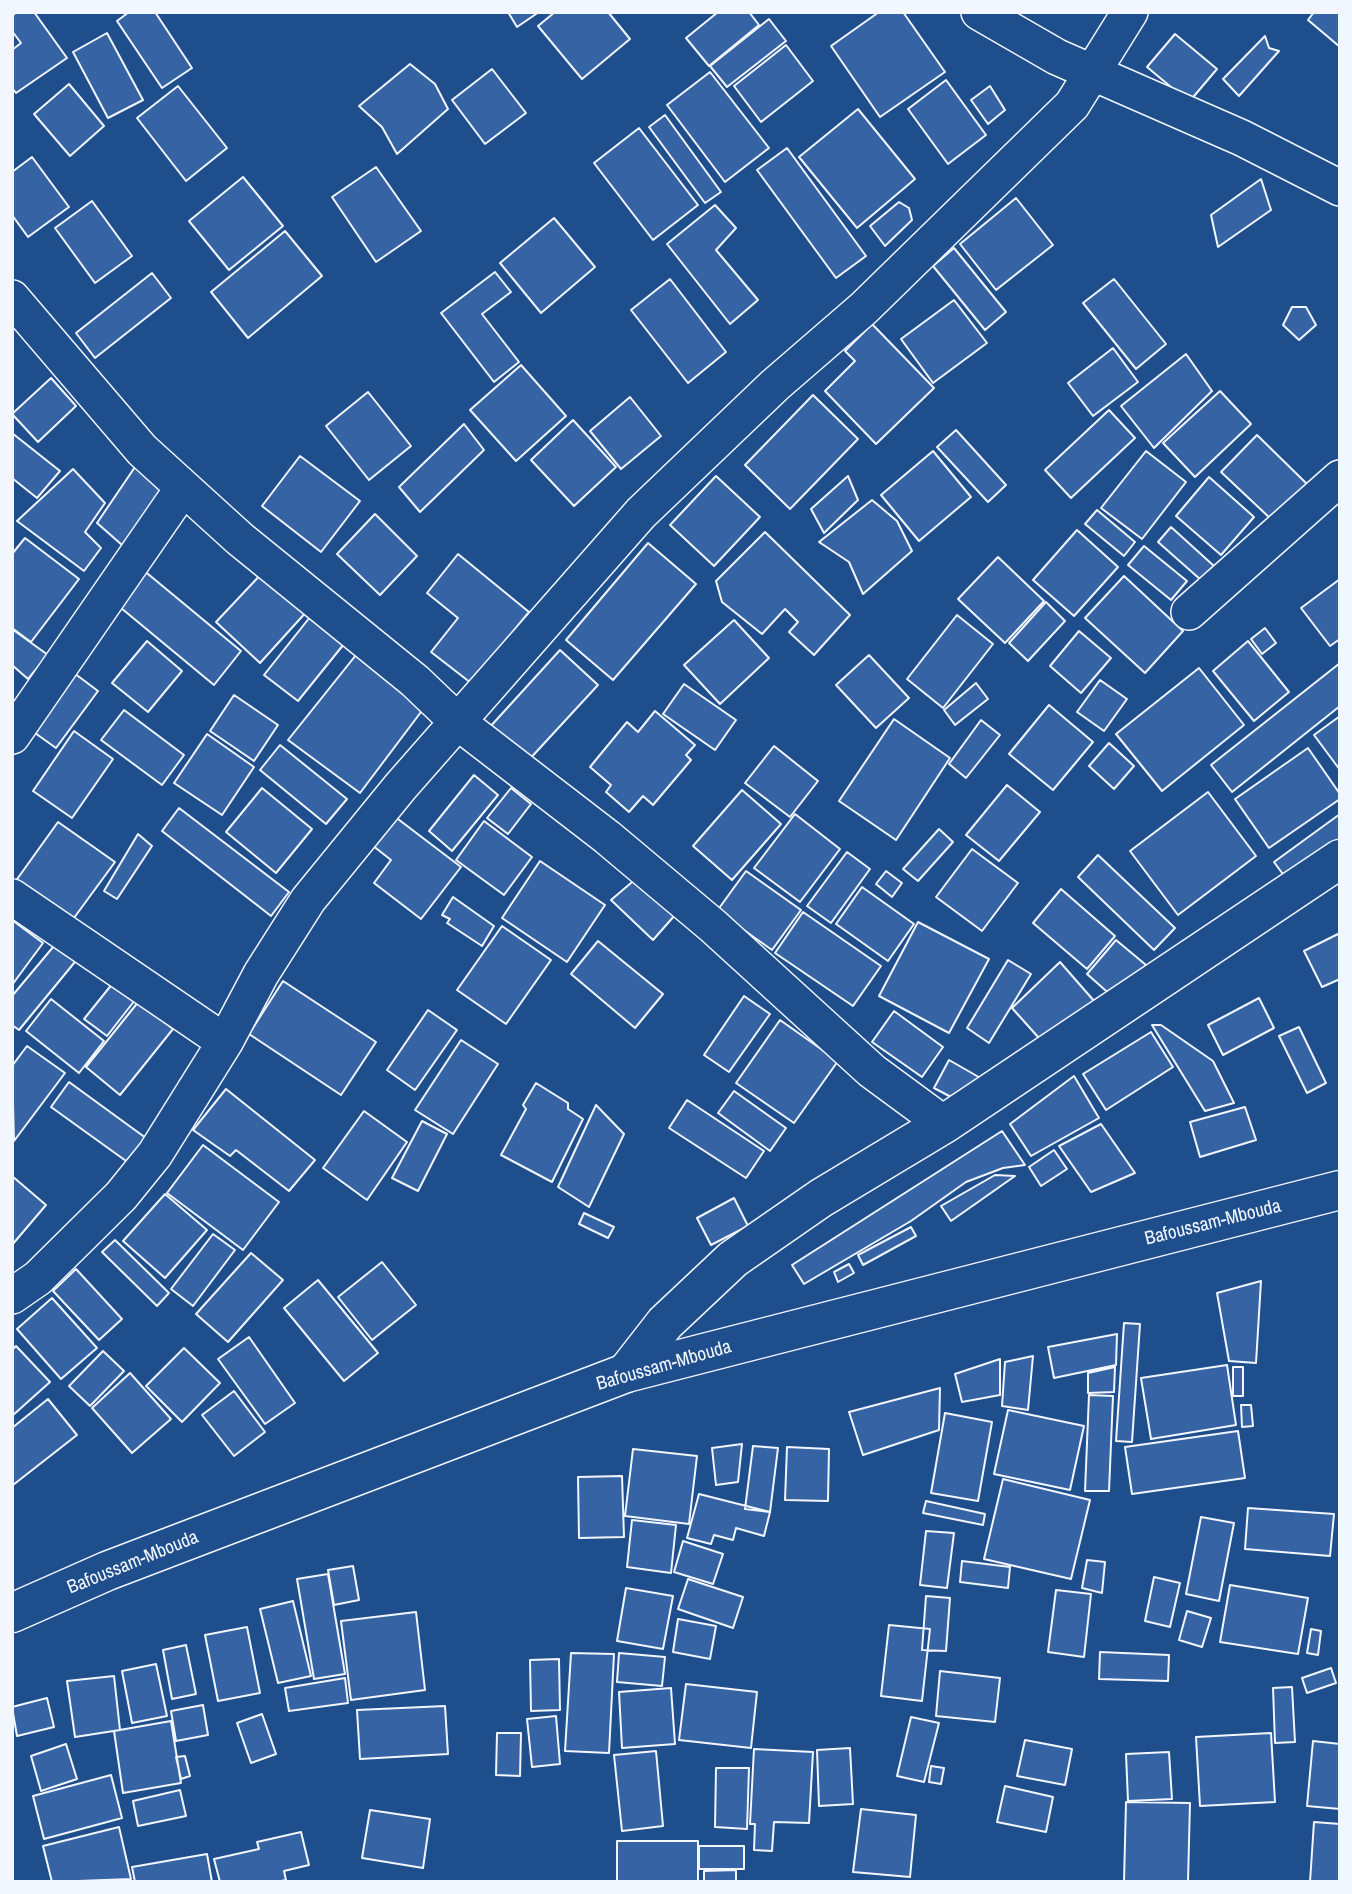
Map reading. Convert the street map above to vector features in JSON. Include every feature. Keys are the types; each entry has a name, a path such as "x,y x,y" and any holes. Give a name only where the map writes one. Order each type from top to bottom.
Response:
{"main road":[{"path":"626,1373 666,1323 733,1259 821,1198 944,1124 1340,859"},
{"name":"Bafoussam-Mbouda","path":"12,1614 107,1571 626,1373 1340,1190"}],"street":[{"path":"979,12 1057,57 1242,138 1340,188"},
{"path":"12,1296 38,1278 121,1196 155,1154 225,1042 261,974 308,900 401,786 641,513 704,451 864,308 1072,105 1130,12"},
{"path":"12,298 142,450 250,548 415,681 459,723 607,837 713,926 872,1071 944,1124"},
{"path":"1189,612 1340,478"},
{"path":"12,736 183,488"},
{"path":"12,897 225,1042"}],"building":[{"path":"16,12 34,12 67,58 16,93 12,88 12,50 21,43 12,31 12,17"},
{"path":"129,12 155,12 192,68 162,88 117,21"},
{"path":"508,12 539,12 517,27"},
{"path":"555,12 608,12 630,39 582,79 538,26"},
{"path":"718,12 749,12 759,25 709,66 686,38"},
{"path":"879,12 903,12 945,72 880,117 831,46"},
{"path":"1314,12 1340,12 1340,47 1308,20"},
{"path":"769,19 786,41 727,87 710,66"},
{"path":"107,33 143,100 108,118 73,52"},
{"path":"1175,34 1217,69 1189,102 1147,67"},
{"path":"1265,36 1269,48 1279,51 1239,96 1223,79"},
{"path":"786,45 813,81 761,122 734,86"},
{"path":"410,64 435,84 448,109 397,154 382,127 359,106"},
{"path":"492,69 526,113 485,144 452,100"},
{"path":"710,72 769,148 725,182 667,105"},
{"path":"946,80 986,135 948,164 908,109"},
{"path":"69,84 104,126 70,156 34,114"},
{"path":"178,86 227,148 186,181 137,118"},
{"path":"990,86 1005,110 988,124 971,100"},
{"path":"858,109 915,179 857,228 799,157"},
{"path":"665,115 721,192 705,203 649,127"},
{"path":"639,128 698,205 653,240 594,163"},
{"path":"787,148 866,256 836,278 757,170"},
{"path":"32,157 69,207 28,237 12,215 12,172"},
{"path":"376,167 421,231 376,262 332,197"},
{"path":"243,177 283,226 229,270 189,221"},
{"path":"1261,179 1271,210 1218,247 1211,215"},
{"path":"1016,198 1053,245 996,290 960,244"},
{"path":"92,201 132,256 95,283 55,228"},
{"path":"899,202 909,208 912,220 885,246 870,226"},
{"path":"715,205 736,228 716,250 758,300 730,324 667,244"},
{"path":"554,218 595,267 541,313 500,263"},
{"path":"285,231 322,276 248,338 211,292"},
{"path":"954,248 1006,312 985,330 933,266"},
{"path":"495,272 511,292 482,314 519,362 494,382 441,313"},
{"path":"152,273 171,298 95,358 76,333"},
{"path":"670,279 726,352 688,383 631,310"},
{"path":"1114,279 1166,344 1136,369 1083,303"},
{"path":"954,300 987,343 933,383 901,339"},
{"path":"1292,307 1306,307 1316,325 1299,340 1283,325"},
{"path":"872,324 934,388 876,444 825,391 855,361 845,351"},
{"path":"1113,348 1138,382 1093,416 1068,383"},
{"path":"1186,354 1212,391 1154,448 1121,406"},
{"path":"521,365 566,416 516,461 470,410"},
{"path":"51,378 76,406 38,442 12,414"},
{"path":"1220,391 1251,424 1195,477 1163,443"},
{"path":"368,392 411,446 369,480 326,426"},
{"path":"813,395 858,439 790,509 745,465"},
{"path":"630,397 661,436 621,469 590,431"},
{"path":"1109,410 1135,438 1071,498 1045,470"},
{"path":"573,420 616,467 574,506 531,460"},
{"path":"464,424 484,450 420,512 399,487"},
{"path":"956,430 1006,485 988,502 937,447"},
{"path":"12,433 60,471 37,498 12,478"},
{"path":"1257,435 1307,484 1272,520 1221,472"},
{"path":"933,451 971,497 919,541 881,495"},
{"path":"1146,451 1186,482 1142,539 1101,508"},
{"path":"300,456 360,501 321,552 262,506"},
{"path":"135,467 163,493 122,545 97,523"},
{"path":"73,469 105,503 85,532 101,548 84,571 17,521"},
{"path":"716,476 760,517 714,566 670,525"},
{"path":"848,476 858,500 824,533 811,509"},
{"path":"1209,477 1254,517 1221,555 1176,516"},
{"path":"872,500 897,521 912,551 863,594 849,562 819,542"},
{"path":"1097,510 1135,542 1124,556 1085,524"},
{"path":"375,514 417,556 380,595 337,554"},
{"path":"1171,527 1214,566 1201,580 1158,542"},
{"path":"1077,530 1118,567 1074,616 1033,580"},
{"path":"765,532 850,615 814,655 789,632 798,622 785,609 762,634 722,602 716,581"},
{"path":"25,538 79,579 31,642 12,628 12,554"},
{"path":"648,543 696,584 613,680 566,640"},
{"path":"1144,546 1187,581 1171,600 1128,565"},
{"path":"458,554 529,612 471,683 431,652 458,618 427,593"},
{"path":"998,557 1044,601 1005,643 958,599"},
{"path":"142,569 241,651 214,685 115,603"},
{"path":"265,570 308,610 260,663 216,622"},
{"path":"1124,576 1183,631 1145,673 1085,618"},
{"path":"1340,579 1340,639 1330,646 1301,608"},
{"path":"1046,602 1065,621 1028,661 1009,643"},
{"path":"314,612 348,639 298,701 264,675"},
{"path":"957,615 993,644 943,708 907,679"},
{"path":"734,620 769,658 720,704 684,665"},
{"path":"1265,628 1276,643 1262,654 1251,639"},
{"path":"12,629 48,655 28,679 12,665"},
{"path":"1079,631 1111,658 1081,693 1050,666"},
{"path":"147,641 182,671 148,712 112,683"},
{"path":"1248,641 1289,692 1254,721 1213,671"},
{"path":"560,650 598,685 526,763 489,728"},
{"path":"356,655 424,708 360,793 288,740"},
{"path":"869,655 909,698 876,728 836,685"},
{"path":"1340,663 1340,706 1232,792 1211,765"},
{"path":"1199,668 1244,725 1162,791 1116,734"},
{"path":"70,670 98,691 56,748 28,728"},
{"path":"1100,680 1127,699 1104,731 1077,712"},
{"path":"976,683 988,699 955,725 944,710"},
{"path":"684,684 736,720 715,750 663,714"},
{"path":"234,695 278,725 254,761 210,731"},
{"path":"1049,705 1093,742 1053,790 1009,754"},
{"path":"124,710 184,755 162,785 101,740"},
{"path":"655,711 695,745 686,755 691,760 653,805 643,796 629,812 606,792 611,785 590,767 627,722 638,732"},
{"path":"1340,716 1340,770 1314,735"},
{"path":"894,719 950,758 896,840 839,801"},
{"path":"981,720 1000,735 966,778 949,764"},
{"path":"74,731 113,759 72,818 33,791"},
{"path":"207,734 254,767 222,815 174,783"},
{"path":"1109,743 1134,766 1114,789 1089,766"},
{"path":"280,745 347,799 326,824 260,770"},
{"path":"774,746 818,781 790,817 745,783"},
{"path":"1308,748 1340,794 1340,799 1269,848 1235,799"},
{"path":"474,775 498,795 452,851 429,831"},
{"path":"1007,785 1040,812 999,861 966,835"},
{"path":"262,788 312,829 276,873 226,832"},
{"path":"511,788 531,804 508,834 487,818"},
{"path":"742,790 781,824 732,880 693,846"},
{"path":"1208,792 1256,856 1178,915 1130,851"},
{"path":"179,808 289,892 271,916 162,831"},
{"path":"795,814 840,849 800,902 754,868"},
{"path":"1340,814 1340,860 1296,892 1274,862"},
{"path":"394,816 461,867 421,919 374,883 391,860 372,845"},
{"path":"484,821 532,857 504,895 456,860"},
{"path":"58,822 115,862 71,922 15,882"},
{"path":"939,829 953,842 918,881 903,869"},
{"path":"138,834 152,846 117,899 104,891"},
{"path":"972,849 1018,883 982,931 936,897"},
{"path":"847,852 870,869 831,923 807,906"},
{"path":"1098,855 1175,928 1154,950 1078,877"},
{"path":"540,861 605,905 567,962 502,918"},
{"path":"746,871 801,910 772,950 717,911"},
{"path":"886,871 902,883 892,897 876,884"},
{"path":"638,877 675,915 653,940 611,900"},
{"path":"862,887 914,924 888,961 836,924"},
{"path":"1061,889 1115,936 1087,969 1033,923"},
{"path":"453,897 494,926 482,946 447,923 450,919 442,915"},
{"path":"803,912 881,966 853,1006 775,953"},
{"path":"12,920 43,943 12,985"},
{"path":"918,922 989,959 949,1033 879,996"},
{"path":"502,926 551,960 506,1024 457,990"},
{"path":"1340,933 1340,979 1322,987 1304,951"},
{"path":"59,940 79,957 19,1030 12,1025 12,996"},
{"path":"1116,940 1152,970 1122,1005 1087,974"},
{"path":"598,941 663,994 635,1028 571,974"},
{"path":"1008,960 1031,974 989,1043 967,1028"},
{"path":"1060,962 1095,1002 1047,1047 1012,1008"},
{"path":"117,978 139,995 107,1036 84,1019"},
{"path":"283,981 376,1042 341,1095 249,1034"},
{"path":"744,996 770,1014 729,1072 704,1055"},
{"path":"1259,998 1274,1028 1223,1055 1208,1025"},
{"path":"51,999 104,1041 79,1073 26,1031"},
{"path":"139,1001 173,1029 120,1095 86,1067"},
{"path":"428,1010 457,1030 415,1090 387,1070"},
{"path":"894,1011 943,1047 922,1077 872,1042"},
{"path":"780,1020 838,1061 794,1123 736,1083"},
{"path":"1152,1025 1161,1025 1213,1061 1234,1103 1205,1111"},
{"path":"1299,1027 1326,1083 1307,1093 1279,1036"},
{"path":"1151,1032 1173,1067 1106,1110 1083,1074"},
{"path":"461,1040 498,1064 453,1134 415,1110"},
{"path":"27,1046 65,1073 14,1141 12,1066"},
{"path":"949,1060 984,1080 970,1107 934,1088"},
{"path":"1074,1076 1099,1118 1031,1156 1010,1124"},
{"path":"69,1082 150,1141 133,1166 51,1107"},
{"path":"536,1083 568,1103 568,1109 583,1119 552,1182 501,1155 526,1109 523,1105"},
{"path":"226,1089 315,1160 289,1191 236,1150 230,1156 193,1130"},
{"path":"734,1091 786,1128 770,1151 718,1113"},
{"path":"687,1100 764,1151 746,1178 669,1128"},
{"path":"596,1105 624,1134 589,1207 558,1187"},
{"path":"1245,1107 1256,1140 1200,1157 1190,1122"},
{"path":"364,1111 407,1142 367,1200 323,1168"},
{"path":"422,1121 447,1134 418,1191 392,1178"},
{"path":"1101,1124 1135,1173 1091,1192 1059,1146"},
{"path":"1002,1131 1025,1165 1003,1168 966,1182 911,1221 804,1284 792,1265"},
{"path":"203,1145 279,1202 243,1250 167,1193"},
{"path":"1054,1150 1067,1169 1041,1186 1029,1167"},
{"path":"995,1175 1015,1176 951,1221 941,1206"},
{"path":"12,1176 46,1205 12,1245"},
{"path":"165,1194 207,1230 165,1278 123,1241"},
{"path":"734,1198 748,1226 711,1245 697,1218"},
{"path":"584,1213 614,1227 608,1238 579,1224"},
{"path":"911,1227 916,1236 863,1265 858,1255"},
{"path":"213,1234 235,1250 193,1306 171,1289"},
{"path":"115,1240 169,1293 157,1306 102,1252"},
{"path":"251,1253 283,1280 228,1342 196,1314"},
{"path":"382,1262 416,1305 372,1340 338,1297"},
{"path":"849,1264 854,1273 838,1282 834,1272"},
{"path":"76,1269 122,1319 99,1340 53,1291"},
{"path":"318,1280 378,1353 344,1381 284,1308"},
{"path":"1261,1281 1256,1363 1229,1361 1217,1293"},
{"path":"52,1298 97,1348 61,1379 17,1329"},
{"path":"1124,1323 1140,1324 1132,1442 1116,1441"},
{"path":"1117,1334 1116,1365 1054,1378 1048,1347"},
{"path":"249,1337 295,1403 265,1424 218,1359"},
{"path":"16,1346 50,1382 12,1416 12,1350"},
{"path":"184,1348 220,1383 182,1422 146,1386"},
{"path":"103,1351 124,1371 90,1406 69,1386"},
{"path":"1033,1356 1028,1410 1002,1406 1005,1362"},
{"path":"1000,1359 1000,1395 962,1402 955,1374"},
{"path":"1227,1365 1236,1425 1151,1439 1141,1378"},
{"path":"1115,1367 1114,1392 1088,1393 1088,1373"},
{"path":"1233,1367 1243,1367 1243,1396 1233,1396"},
{"path":"130,1373 171,1419 132,1453 92,1408"},
{"path":"940,1388 939,1430 863,1455 849,1412"},
{"path":"234,1391 265,1432 234,1456 202,1415"},
{"path":"1089,1395 1113,1396 1109,1491 1085,1491"},
{"path":"48,1399 77,1435 13,1485 12,1428"},
{"path":"1241,1405 1251,1405 1253,1426 1242,1427"},
{"path":"1008,1410 1084,1426 1070,1490 994,1474"},
{"path":"945,1413 992,1422 978,1501 931,1493"},
{"path":"1238,1431 1245,1478 1132,1494 1125,1447"},
{"path":"742,1444 738,1482 716,1485 712,1448"},
{"path":"753,1446 778,1448 770,1512 745,1509"},
{"path":"787,1447 829,1449 828,1501 785,1500"},
{"path":"633,1449 697,1456 689,1524 625,1516"},
{"path":"622,1476 624,1537 579,1538 578,1477"},
{"path":"1003,1479 1090,1500 1071,1579 984,1559"},
{"path":"699,1494 770,1512 764,1536 736,1528 733,1540 714,1535 711,1544 687,1538"},
{"path":"926,1501 985,1514 983,1525 923,1513"},
{"path":"1248,1508 1334,1514 1330,1556 1245,1549"},
{"path":"1201,1517 1234,1523 1219,1601 1186,1594"},
{"path":"632,1520 676,1525 671,1573 627,1567"},
{"path":"926,1531 954,1533 947,1588 920,1585"},
{"path":"683,1541 723,1554 713,1584 674,1572"},
{"path":"1087,1560 1105,1562 1102,1593 1082,1588"},
{"path":"962,1561 1010,1567 1008,1588 960,1582"},
{"path":"353,1566 359,1600 334,1605 328,1570"},
{"path":"328,1574 345,1674 314,1679 297,1579"},
{"path":"1154,1577 1180,1583 1170,1627 1145,1621"},
{"path":"688,1579 743,1597 733,1628 678,1609"},
{"path":"1230,1585 1308,1598 1298,1654 1220,1642"},
{"path":"626,1588 673,1596 663,1649 617,1641"},
{"path":"1056,1590 1091,1594 1084,1657 1048,1652"},
{"path":"926,1596 950,1598 946,1651 922,1650"},
{"path":"293,1601 311,1676 278,1683 260,1609"},
{"path":"1187,1611 1211,1618 1202,1647 1179,1640"},
{"path":"416,1612 425,1690 351,1700 341,1621"},
{"path":"678,1619 716,1626 710,1659 673,1652"},
{"path":"889,1625 930,1629 922,1701 881,1696"},
{"path":"247,1627 260,1693 218,1701 205,1635"},
{"path":"1311,1629 1321,1631 1318,1655 1307,1653"},
{"path":"186,1645 196,1694 172,1699 163,1650"},
{"path":"1100,1652 1169,1655 1168,1681 1099,1679"},
{"path":"571,1653 614,1654 609,1753 565,1751"},
{"path":"619,1653 665,1657 662,1686 617,1682"},
{"path":"559,1659 560,1710 531,1711 530,1660"},
{"path":"156,1664 167,1716 132,1723 122,1671"},
{"path":"1331,1668 1336,1683 1307,1693 1302,1678"},
{"path":"940,1671 1000,1678 995,1722 936,1716"},
{"path":"114,1676 120,1730 75,1737 67,1681"},
{"path":"345,1678 348,1703 289,1711 285,1688"},
{"path":"686,1684 757,1692 751,1748 679,1740"},
{"path":"1292,1687 1295,1742 1275,1743 1273,1688"},
{"path":"671,1688 675,1744 622,1748 619,1692"},
{"path":"47,1698 54,1727 17,1736 12,1707"},
{"path":"203,1705 208,1735 176,1741 171,1711"},
{"path":"445,1706 448,1754 360,1759 357,1710"},
{"path":"262,1714 276,1754 251,1763 237,1723"},
{"path":"556,1716 560,1764 532,1767 527,1719"},
{"path":"911,1717 939,1723 924,1782 897,1776"},
{"path":"171,1721 181,1783 123,1793 114,1731"},
{"path":"497,1733 521,1733 520,1776 496,1775"},
{"path":"1271,1733 1275,1802 1200,1806 1196,1737"},
{"path":"1025,1740 1072,1749 1065,1785 1017,1776"},
{"path":"1313,1741 1340,1744 1340,1809 1307,1806"},
{"path":"66,1744 77,1779 41,1791 31,1756"},
{"path":"850,1748 853,1804 819,1806 817,1750"},
{"path":"754,1749 813,1752 809,1823 774,1822 772,1851 754,1850 755,1824 750,1824"},
{"path":"656,1751 663,1826 622,1831 614,1755"},
{"path":"1169,1752 1172,1799 1128,1801 1126,1754"},
{"path":"185,1756 190,1776 181,1779 176,1757"},
{"path":"931,1766 944,1768 941,1784 929,1782"},
{"path":"716,1768 749,1768 747,1829 715,1827"},
{"path":"111,1775 122,1818 44,1839 33,1796"},
{"path":"1005,1786 1053,1797 1046,1832 997,1822"},
{"path":"180,1790 186,1816 138,1826 133,1801"},
{"path":"1126,1802 1190,1803 1188,1882 1124,1882"},
{"path":"861,1809 916,1815 910,1877 853,1872"},
{"path":"370,1810 430,1819 423,1868 362,1858"},
{"path":"1314,1822 1340,1824 1340,1882 1310,1882"},
{"path":"119,1827 131,1879 52,1882 43,1846"},
{"path":"301,1832 309,1865 284,1871 286,1880 220,1882 214,1859 259,1849 257,1842"},
{"path":"617,1841 698,1841 698,1882 617,1882"},
{"path":"699,1846 744,1846 744,1869 699,1869"},
{"path":"207,1854 212,1882 135,1882 132,1867"},
{"path":"736,1870 736,1882 704,1882 704,1871"}]}
